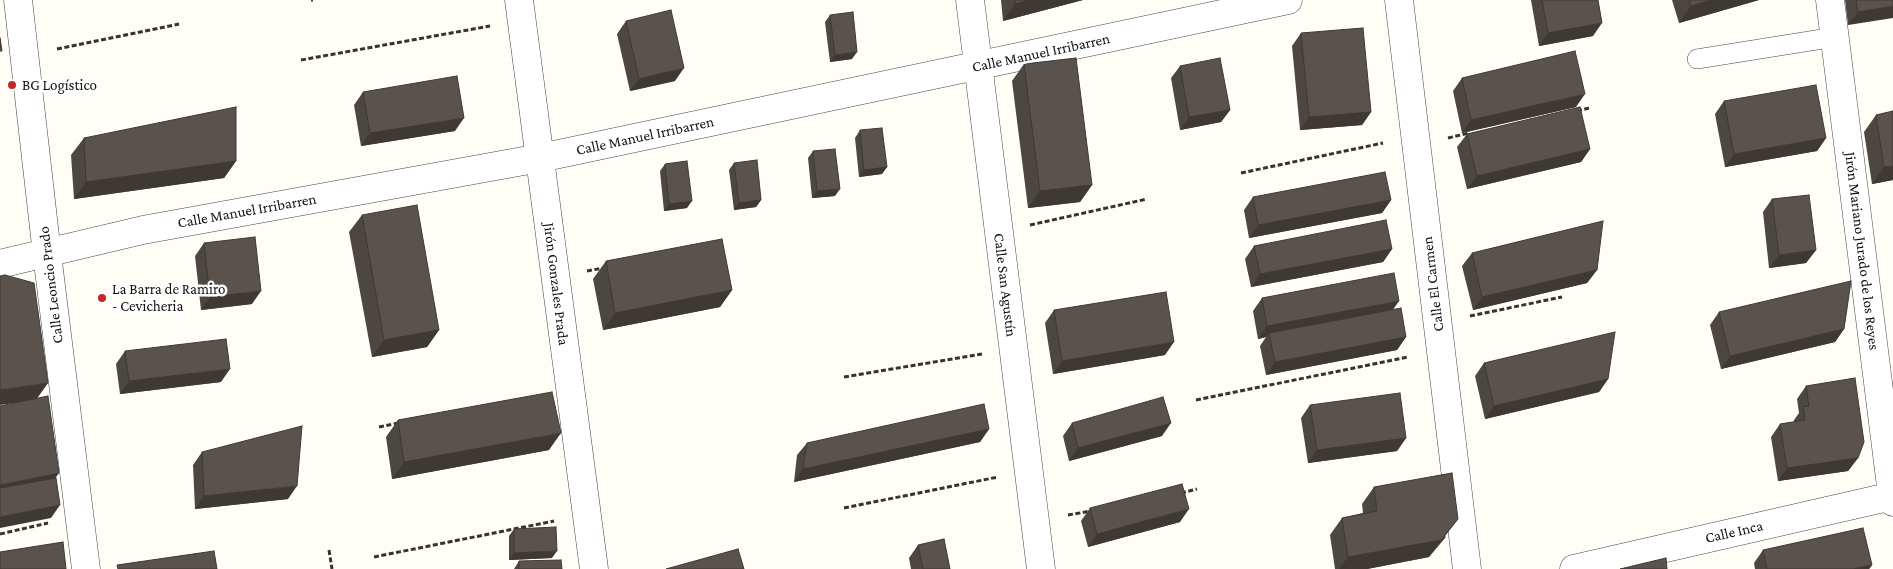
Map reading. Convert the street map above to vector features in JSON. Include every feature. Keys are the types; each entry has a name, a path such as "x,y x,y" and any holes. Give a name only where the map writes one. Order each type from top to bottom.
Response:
{"street":[{"name":"Calle Leoncio Prado","path":"18,0 86,569"},
{"name":"Calle San Agustín","path":"970,0 1041,569"},
{"name":"Calle Manuel Irribarren","path":"0,264 142,230 540,158 1288,0"},
{"name":"Calle El Carmen","path":"1399,0 1467,569"},
{"name":"Jirón Mariano Jurado de los Reyes","path":"1830,0 1893,502"},
{"name":"Jirón Gonzales Prada","path":"520,10 594,569"},
{"name":"Calle Inca","path":"1574,569 1893,496"}],"lane":[{"path":"1697,59 1835,37"}],"path":[{"path":"302,60 520,10"},
{"path":"25,55 179,24"},
{"path":"1570,112 1589,108"},
{"path":"1241,173 1416,140 1474,132"},
{"path":"998,231 1147,199"},
{"path":"556,278 611,267"},
{"path":"1437,322 1562,297"},
{"path":"844,377 1014,349"},
{"path":"1196,400 1441,351"},
{"path":"379,427 398,423"},
{"path":"844,508 1029,471"},
{"path":"1178,493 1197,489"},
{"path":"1035,522 1092,510"},
{"path":"374,557 587,514"},
{"path":"0,534 80,517"},
{"path":"329,550 332,569"}],"building":[{"path":"1015,0 1030,0 1015,4"},
{"path":"1542,0 1598,0 1602,23 1548,33"},
{"path":"1689,0 1711,0 1691,6"},
{"path":"1856,0 1893,0 1893,6 1858,12"},
{"path":"671,10 684,68 639,79 626,21"},
{"path":"853,12 857,52 835,55 830,15"},
{"path":"1363,28 1371,112 1309,117 1301,33"},
{"path":"1575,51 1585,94 1471,120 1462,78"},
{"path":"1076,58 1092,185 1040,191 1024,64"},
{"path":"1220,58 1230,110 1189,117 1180,66"},
{"path":"457,76 464,118 370,133 363,92"},
{"path":"1816,85 1826,138 1734,154 1724,101"},
{"path":"236,107 236,161 86,182 84,138"},
{"path":"1580,107 1590,149 1477,176 1467,134"},
{"path":"1893,111 1893,166 1884,167 1876,115"},
{"path":"882,128 887,167 864,170 860,130"},
{"path":"835,149 840,189 817,191 813,151"},
{"path":"757,160 761,200 739,203 734,163"},
{"path":"687,161 692,201 669,204 665,164"},
{"path":"1385,172 1391,200 1258,225 1253,197"},
{"path":"1809,195 1816,250 1779,255 1772,199"},
{"path":"417,205 439,330 384,340 362,215"},
{"path":"1386,220 1392,249 1260,274 1254,246"},
{"path":"1603,221 1597,270 1482,297 1472,253"},
{"path":"255,237 261,291 210,297 204,243"},
{"path":"722,239 732,290 615,313 606,261"},
{"path":"1394,273 1399,301 1267,326 1262,298"},
{"path":"5,275 34,283 48,383 0,390 0,276"},
{"path":"1851,281 1844,329 1730,356 1719,312"},
{"path":"1166,292 1174,342 1062,361 1054,310"},
{"path":"1401,308 1406,337 1275,362 1269,333"},
{"path":"1615,332 1608,379 1494,406 1484,363"},
{"path":"226,339 230,369 129,381 125,351"},
{"path":"1855,378 1864,442 1858,458 1787,468 1780,424 1805,420 1803,407 1809,406 1806,386"},
{"path":"552,392 561,433 404,462 398,420"},
{"path":"1400,393 1406,438 1317,450 1310,405"},
{"path":"48,396 59,473 0,485 0,406"},
{"path":"1163,397 1171,423 1078,448 1072,423"},
{"path":"984,404 989,429 803,469 807,443"},
{"path":"302,426 297,486 204,496 202,452"},
{"path":"1452,473 1458,519 1441,540 1348,557 1342,518 1377,511 1374,487"},
{"path":"56,478 60,505 0,517 0,488"},
{"path":"1182,484 1189,509 1097,534 1090,508"},
{"path":"556,527 557,551 514,553 514,529"},
{"path":"1863,528 1872,565 1853,569 1767,569 1763,550"},
{"path":"944,539 950,569 923,569 918,545"},
{"path":"63,542 66,569 0,569 0,552"},
{"path":"738,549 744,569 666,569"},
{"path":"214,551 217,569 118,569 117,565"},
{"path":"1666,558 1667,569 1620,569"},
{"path":"561,560 562,569 519,569 519,561"}],"place":[{"name":"BG Logístico","path":"12,85"},
{"name":"La Barra de Ramiro - Cevicheria","path":"102,298"}]}
